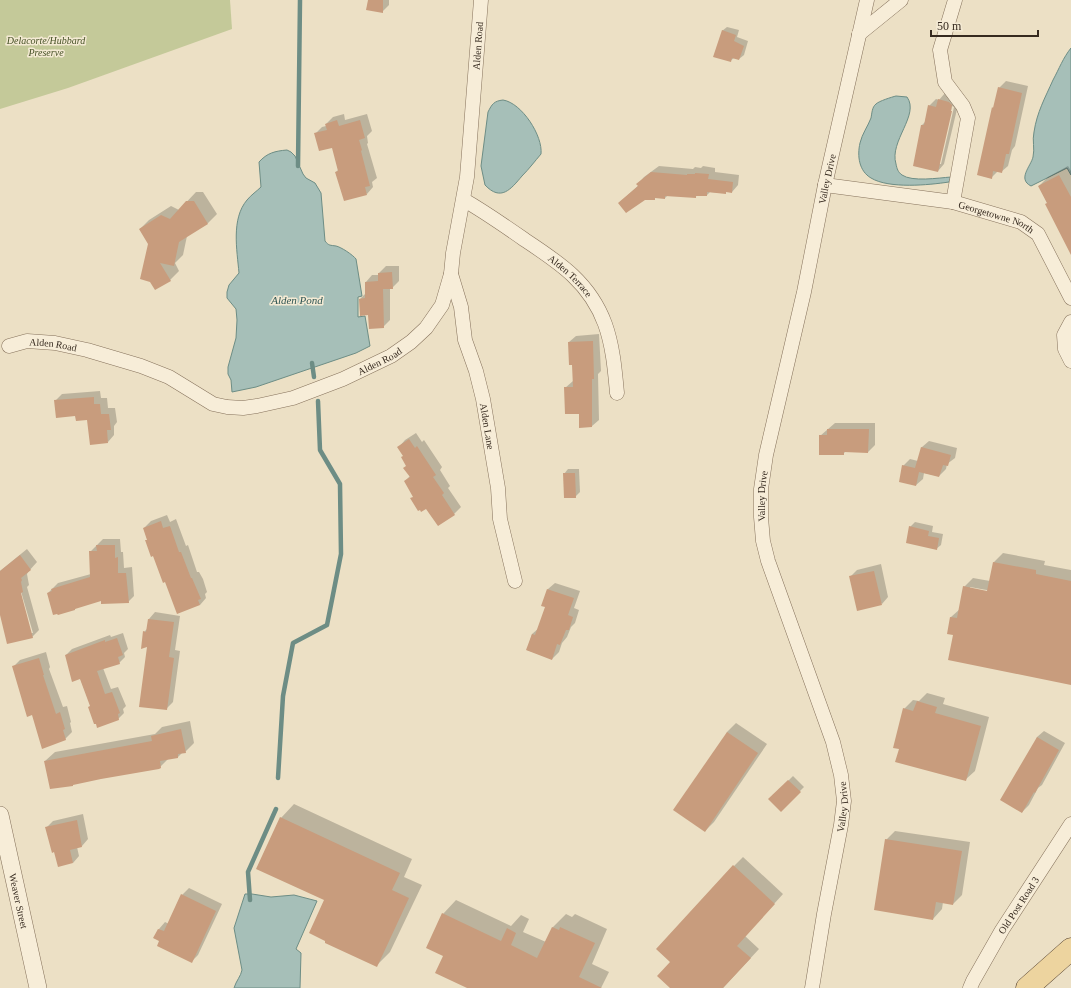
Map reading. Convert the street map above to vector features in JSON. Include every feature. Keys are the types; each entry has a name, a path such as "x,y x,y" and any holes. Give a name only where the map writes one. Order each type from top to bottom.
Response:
{"main road":[{"path":"1027,988 1071,949"}],"street":[{"name":"Alden Road","path":"9,346 27,341 55,343 87,350 141,366 169,377 213,404 233,408 243,408 293,398 343,379 391,356 411,342 426,328 442,305 451,274 454,246 464,200 467,177 480,0"},
{"name":"Valley Drive","path":"812,988 824,914 842,825 844,801 841,775 833,742 768,561 763,541 761,489 766,455 804,292 825,185 868,0"},
{"path":"859,34 901,0"},
{"name":"Georgetowne North","path":"953,202 968,118 963,106 945,82 940,50 954,0"},
{"name":"Georgetowne North","path":"825,185 953,202 1022,222 1038,234 1071,298"},
{"name":"Alden Terrace","path":"464,200 489,214 556,260 581,283 594,301 605,324 611,347 617,394"},
{"name":"Alden Lane","path":"451,274 461,307 465,340 476,371 483,399 498,488 500,519 515,581"},
{"path":"1071,322 1064,335 1065,349 1071,361"},
{"name":"Weaver Street","path":"0,815 38,988"},
{"name":"Old Post Road 3","path":"970,988 972,981 1002,930 1071,824"}],"green space":[{"name":"Delacorte/Hubbard Preserve","path":"0,0 230,0 232,29 68,88 0,109"}],"water":[{"path":"1071,48 1071,175 1067,168 1031,186 1025,180 1025,176 1033,157 1033,135 1037,118 1053,80"},
{"path":"896,96 907,97 910,104 910,112 900,137 895,155 896,166 899,172 906,177 912,178 925,179 951,177 949,182 920,185 888,184 871,178 861,167 859,158 860,143 871,118 873,108 878,103"},
{"path":"503,100 510,102 517,107 530,121 539,138 541,154 510,189 505,192 496,193 485,185 481,166 488,112 494,103"},
{"name":"Alden Pond","path":"287,150 295,156 303,174 306,178 315,183 321,193 325,241 329,245 344,249 356,259 362,296 358,297 358,317 365,316 370,346 356,353 256,387 232,392 228,367 236,338 237,320 236,309 227,298 227,292 229,285 239,273 236,235 239,216 242,208 250,196 261,187 259,162 265,156 272,153"},
{"path":"245,894 271,897 294,895 317,901 296,949 301,953 300,988 234,988 242,970 234,928"}],"building":[{"path":"368,0 383,0 383,13 366,10"},
{"path":"722,30 736,35 734,41 744,46 739,60 732,58 731,62 713,57"},
{"path":"998,87 1022,93 1009,154 1006,154 1002,173 993,171 992,179 977,175"},
{"path":"938,99 949,102 952,105 952,111 938,172 913,166 921,125 924,125 928,105 936,107"},
{"path":"337,120 339,126 360,120 365,138 359,140 370,186 365,187 367,195 344,201 335,172 338,171 332,148 319,151 314,133 327,130 325,124"},
{"path":"651,172 687,175 695,173 709,174 708,179 733,182 732,193 726,192 726,194 707,192 707,196 696,196 696,198 665,196 665,199 655,198 655,200 645,200 626,213 618,203 638,186 636,184"},
{"path":"1059,175 1071,197 1071,255 1045,204 1047,203 1038,186"},
{"path":"186,201 194,201 208,224 179,242 174,266 160,263 171,281 155,290 150,282 140,279 148,244 139,229 161,215 170,219"},
{"path":"392,272 393,289 383,289 384,328 369,329 368,315 360,316 359,299 365,298 365,282 378,281 378,273"},
{"path":"593,341 594,379 592,379 592,427 579,428 579,414 565,414 564,387 573,387 572,365 569,365 568,342"},
{"path":"94,397 94,404 100,404 101,414 109,414 111,430 107,430 108,443 90,445 87,420 76,421 75,416 56,418 54,400"},
{"path":"827,429 869,429 868,453 844,452 844,455 819,455 819,435 827,435"},
{"path":"409,439 415,448 417,446 436,475 433,477 444,493 442,495 455,515 438,526 426,509 421,512 420,510 418,511 410,498 413,497 404,481 410,477 403,468 406,466 401,457 403,456 397,447"},
{"path":"921,447 951,455 948,466 943,465 939,477 919,472 916,486 899,482 902,465 915,468"},
{"path":"563,473 575,473 576,498 564,498"},
{"path":"161,521 163,528 170,526 179,552 181,552 201,599 198,600 200,605 177,614 165,582 163,583 153,556 151,557 145,540 147,540 143,528"},
{"path":"909,526 929,531 928,536 939,538 937,550 906,543"},
{"path":"96,545 115,545 115,558 118,557 118,573 126,573 129,603 101,604 101,601 58,615 53,615 47,593 52,591 51,589 90,577 89,551 97,551"},
{"path":"20,555 31,570 21,578 23,592 21,593 33,638 7,644 0,615 0,571"},
{"path":"993,562 1036,570 1036,574 1071,581 1071,685 948,660 953,635 947,634 950,617 957,618 963,586 987,591"},
{"path":"874,571 882,605 857,611 849,576"},
{"path":"547,589 574,598 568,615 573,617 569,630 566,630 560,645 557,644 552,660 526,650 532,634 535,635 545,607 541,606"},
{"path":"148,619 174,622 169,657 174,658 167,710 139,707 147,647 141,649 143,631 146,632"},
{"path":"117,638 123,655 118,657 120,664 97,671 105,694 112,692 120,713 118,714 119,720 97,728 88,707 90,706 80,679 72,682 65,655 105,640 105,642"},
{"path":"39,658 56,714 60,712 65,729 63,730 66,740 42,749 32,715 27,717 12,666"},
{"path":"917,701 937,707 935,713 981,726 966,781 895,762 899,749 893,748 903,708 913,711"},
{"path":"181,729 186,753 178,754 178,758 160,761 161,768 159,769 101,779 73,786 50,789 44,761 152,741 151,736"},
{"path":"727,732 758,753 705,832 673,810"},
{"path":"1037,737 1059,750 1022,813 1000,800"},
{"path":"788,780 801,792 781,812 768,799"},
{"path":"280,817 400,873 392,890 409,898 377,967 325,943 325,941 309,933 324,900 256,869"},
{"path":"77,820 82,847 70,850 73,863 58,867 54,852 52,853 45,827"},
{"path":"885,839 962,851 953,905 936,902 933,920 874,910"},
{"path":"733,865 775,904 737,946 751,958 723,988 670,988 657,976 670,962 656,949"},
{"path":"181,894 216,911 192,963 157,946 159,941 153,938 158,929 164,931"},
{"path":"442,913 501,941 507,928 516,933 511,945 537,958 552,927 559,930 560,927 595,943 579,977 602,988 467,988 435,973 443,956 426,948"}],"waterway":[{"path":"298,166 300,0"},
{"path":"312,363 314,377"},
{"path":"278,778 283,696 293,643 327,625 341,554 340,484 320,450 318,401"},
{"path":"250,900 248,872 276,809"}]}
